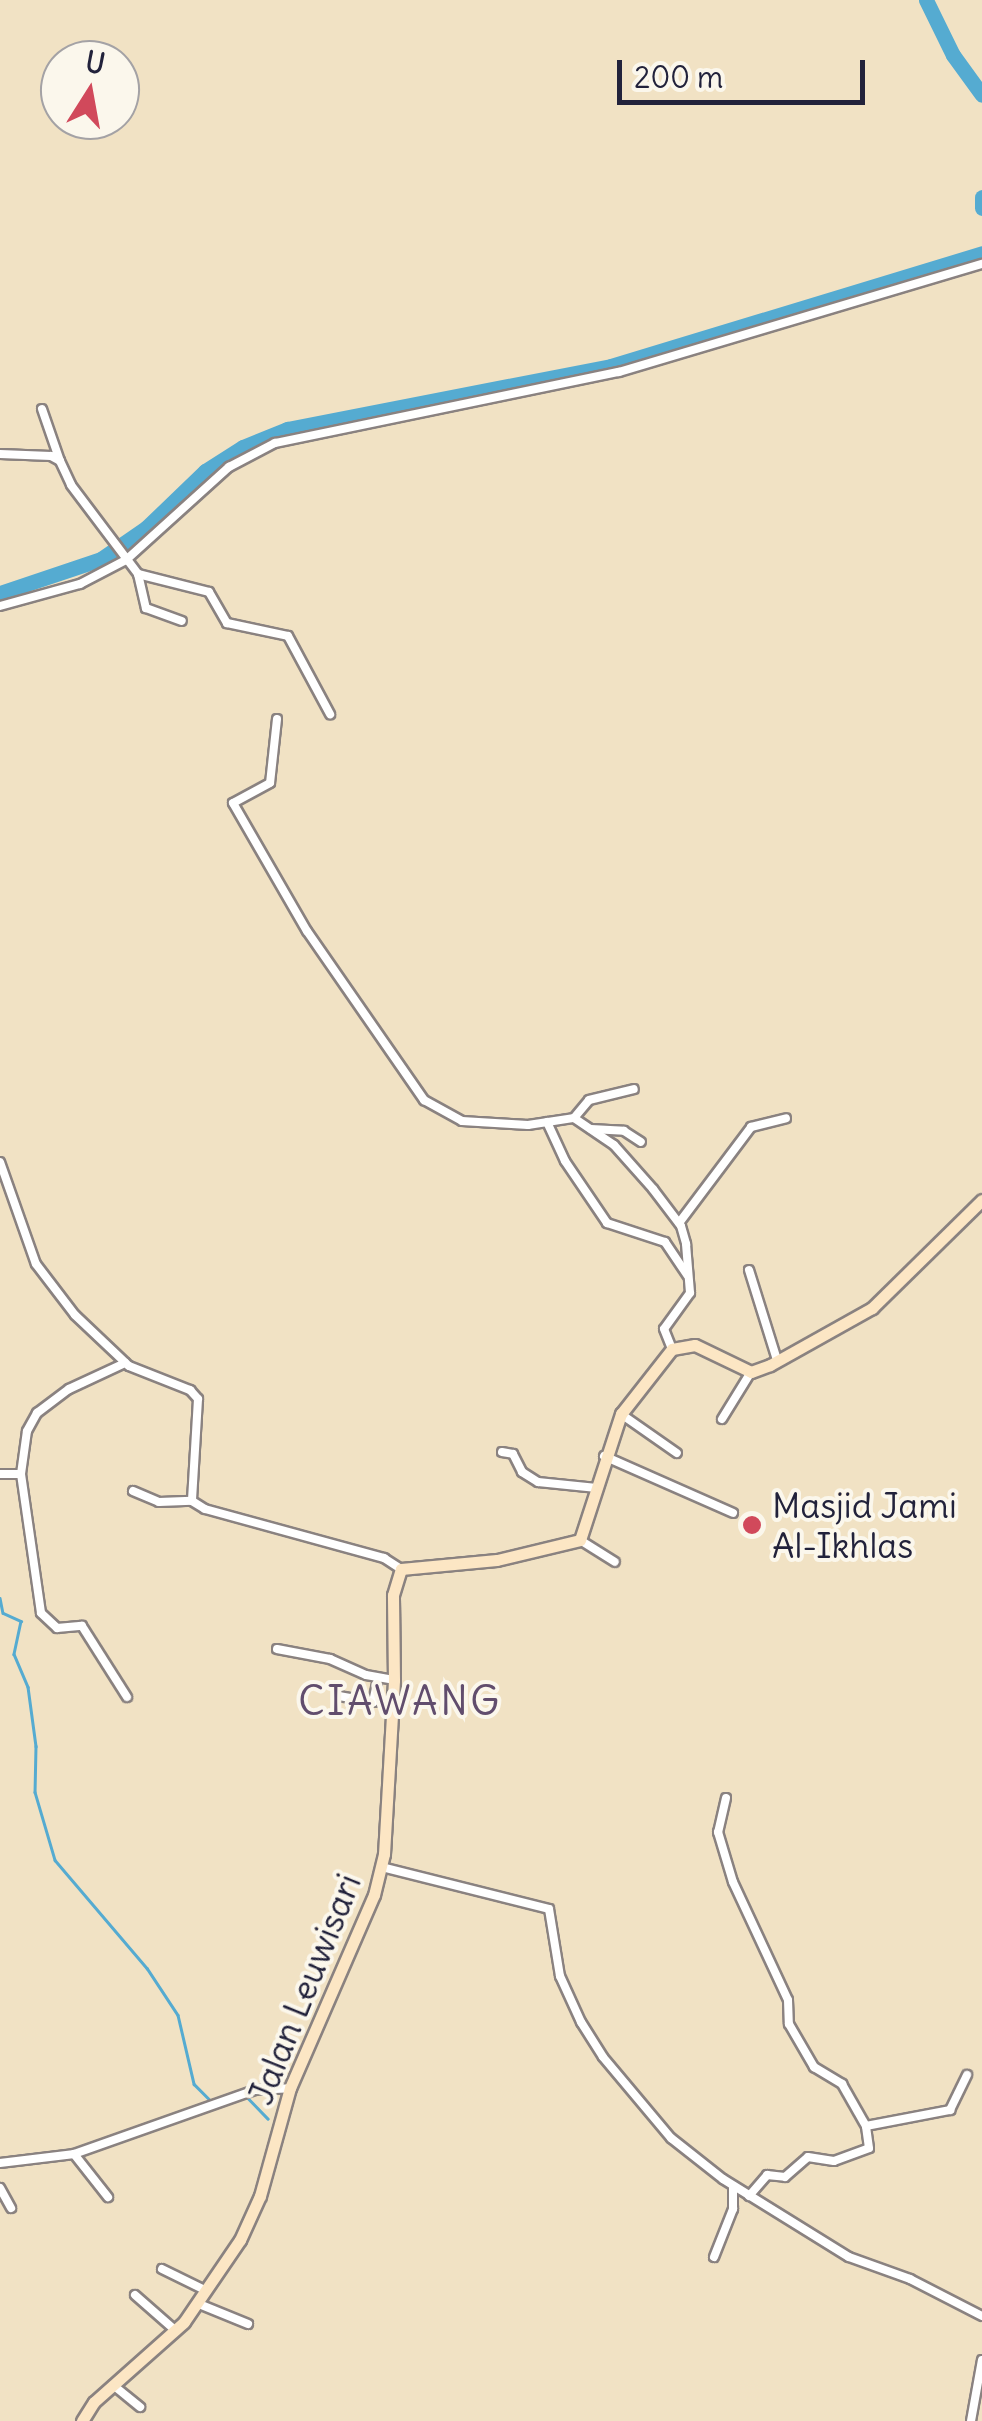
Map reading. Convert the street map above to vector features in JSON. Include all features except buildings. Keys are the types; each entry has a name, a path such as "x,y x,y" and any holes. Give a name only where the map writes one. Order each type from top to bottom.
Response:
{"main road":[{"path":"401,1569 496,1560 580,1540 604,1456 622,1414 672,1349 695,1345 750,1372 777,1360 872,1308 982,1200"},
{"name":"Jalan Leuwisari","path":"82,2421 199,2304 253,2216 290,2088 369,1908 382,1867 394,1680 393,1595 401,1569"}],"street":[{"path":"0,606 80,584 126,560 229,467 274,443 619,372 982,264"},
{"path":"42,409 71,485 138,574 146,608 182,621"},
{"path":"0,454 52,456 60,461"},
{"path":"138,574 209,592 227,623 284,632 330,714"},
{"path":"277,719 270,783 234,802 327,962 424,1100 462,1121 547,1122 574,1118 590,1100 634,1089"},
{"path":"574,1118 614,1145 679,1223 686,1244 689,1296 664,1329 672,1349"},
{"path":"679,1223 750,1127 786,1118"},
{"path":"547,1122 565,1161 607,1223 665,1242 688,1276"},
{"path":"591,1129 624,1130 641,1142"},
{"path":"0,1162 36,1264 75,1314 125,1363 190,1390 198,1399 192,1501"},
{"path":"749,1270 777,1360"},
{"path":"125,1363 68,1389 37,1413 27,1432 22,1474 42,1617 59,1628 82,1626 127,1697"},
{"path":"722,1419 750,1372"},
{"path":"622,1414 677,1454"},
{"path":"502,1452 512,1454 520,1469 538,1482 597,1488"},
{"path":"604,1456 733,1512"},
{"path":"0,1474 22,1474"},
{"path":"133,1491 159,1502 192,1501 204,1509 384,1558 401,1569"},
{"path":"580,1540 615,1562"},
{"path":"277,1649 330,1659 378,1679 394,1680"},
{"path":"339,1696 373,1702 378,1679"},
{"path":"726,1798 718,1832 733,1882 788,2000 789,2024 814,2066 842,2084 866,2126 869,2148 834,2161 808,2157 785,2177 767,2175 749,2196"},
{"path":"382,1867 549,1909 564,1990 592,2041 671,2138 733,2186 848,2257 910,2279 982,2316"},
{"path":"866,2126 946,2112 953,2107 966,2075"},
{"path":"0,2162 74,2154 266,2088 290,2088"},
{"path":"74,2154 108,2197"},
{"path":"714,2257 733,2209 733,2186"},
{"path":"0,2188 11,2208"},
{"path":"162,2269 207,2291"},
{"path":"135,2296 176,2330"},
{"path":"199,2304 248,2324"},
{"path":"971,2421 982,2360"},
{"path":"113,2386 140,2407"}],"waterway":[{"path":"926,0 953,55 982,95"},
{"path":"982,197 982,208"},
{"path":"0,593 101,559 146,528 205,471 243,447 287,429 611,366 982,253"},
{"path":"0,1598 3,1613 21,1621 14,1654 28,1687 36,1746 35,1792 55,1860 147,1968 178,2015 194,2084 211,2101"},
{"path":"247,2097 268,2119"}],"place":[{"name":"Masjid Jami Al-Ikhlas","path":"752,1525"}],"district":[{"name":"CIAWANG","path":"400,1701"}]}
